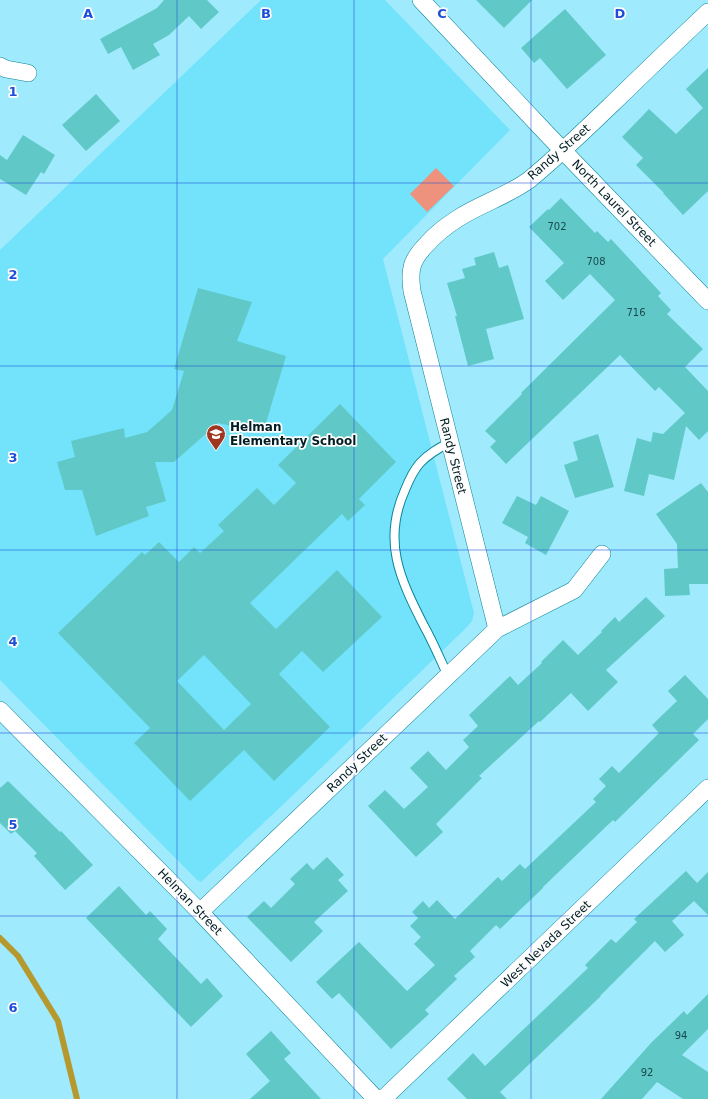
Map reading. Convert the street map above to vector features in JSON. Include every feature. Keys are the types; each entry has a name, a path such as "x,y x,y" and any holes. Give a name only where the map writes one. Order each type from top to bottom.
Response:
{"street":[{"name":"North Laurel Street","path":"421,0 708,301"},
{"name":"Randy Street","path":"200,912 497,629 412,291 410,278 411,267 417,255 441,231 456,219 510,191 527,180 564,151 708,12"},
{"path":"0,66 28,73"},
{"path":"497,629 574,590 602,554"},
{"name":"Helman Street","path":"0,710 200,912 376,1099"},
{"name":"West Nevada Street","path":"384,1099 708,788"}],"lane":[{"path":"448,676 403,582 396,558 393,539 396,515 401,497 412,472 427,456 450,442"}],"shaded area":[{"name":"Helman Elementary School","path":"261,0 385,0 510,130 383,259 474,613 472,621 290,798 201,882 197,880 0,680 0,250"},
{"path":"436,168 454,186 427,212 410,194"}],"building":[{"path":"164,0 207,0 219,12 201,29 189,16 169,35 153,44 160,55 133,70 121,47 108,54 100,39 157,8"},
{"path":"476,0 532,0 504,28"},
{"path":"565,9 606,55 567,89 540,58 534,63 521,48"},
{"path":"708,68 708,191 683,215 664,193 636,165 643,158 622,137 649,109 676,134 703,108 686,89"},
{"path":"96,94 120,121 86,151 62,125"},
{"path":"23,135 55,155 44,174 41,172 26,195 0,179 0,155 7,160"},
{"path":"561,198 595,233 597,231 608,242 611,239 661,293 658,296 671,310 667,314 703,349 685,367 708,391 708,431 699,440 686,426 674,480 649,474 644,496 624,491 637,438 651,442 653,432 663,434 685,413 659,387 655,391 620,355 506,464 490,447 496,441 485,431 522,394 521,393 615,300 590,274 563,300 545,281 564,263 529,227"},
{"path":"494,252 499,268 508,265 524,319 486,329 494,359 468,366 455,316 457,316 447,283 465,278 462,269 476,265 474,258"},
{"name":"Helman Elementary School","path":"198,288 252,302 237,341 286,356 263,433 218,423 174,462 155,462 166,501 146,507 149,516 96,536 82,490 65,490 57,462 75,457 71,441 124,428 125,438 147,432 172,410 184,371 174,369"},
{"path":"340,404 396,462 359,499 365,505 348,521 342,514 250,603 276,629 337,570 382,617 323,672 302,651 279,674 330,727 274,781 244,750 190,801 134,743 150,728 58,633 142,552 145,555 159,542 179,562 194,547 200,553 224,531 218,525 257,488 274,505 296,483 278,465","holes":["204,655 251,704 224,730 177,681"]},
{"path":"598,434 614,487 575,498 564,465 578,460 573,442"},
{"path":"701,483 708,492 708,584 689,584 690,595 665,596 664,569 678,568 677,544 656,514"},
{"path":"517,496 536,505 541,496 569,511 546,555 525,543 528,537 502,523"},
{"path":"646,597 665,616 606,670 618,682 588,711 571,693 479,776 482,778 436,824 443,832 416,857 368,806 385,790 404,809 428,787 410,768 428,751 446,770 469,747 463,740 478,726 469,715 510,676 518,685 542,663 541,662 563,640 578,655 615,617 619,622"},
{"path":"685,675 708,699 708,719 693,734 699,740 615,822 613,820 500,929 496,925 470,951 475,957 454,976 457,979 425,1010 429,1014 391,1049 339,993 332,999 316,982 359,942 407,991 435,965 414,944 421,937 410,926 418,918 412,912 423,901 429,908 437,900 455,919 498,877 502,881 520,864 525,869 596,802 593,799 606,786 599,779 612,766 619,773 659,733 652,725 677,701 668,691"},
{"path":"8,781 60,832 61,831 93,865 65,890 34,856 37,853 15,831 11,834 0,823 0,788"},
{"path":"327,857 344,875 338,880 348,891 314,922 323,931 291,962 247,917 264,901 271,908 295,884 290,879 307,863 313,870"},
{"path":"686,871 697,883 708,872 708,915 694,901 672,921 684,935 665,952 655,941 601,996 500,1092 507,1099 467,1099 447,1079 473,1053 485,1066 588,968 585,965 611,939 616,943 637,922 634,919"},
{"path":"119,886 146,915 150,911 167,929 158,939 201,984 207,978 223,996 191,1027 86,918"},
{"path":"708,994 708,1029 682,1055 708,1072 708,1099 683,1099 657,1082 642,1099 601,1099 651,1043 684,1011 687,1015"},
{"path":"271,1031 291,1053 284,1059 321,1099 250,1099 270,1081 246,1054"}],"waterway":[{"path":"0,938 18,956 58,1021 77,1099"}],"place":[{"name":"Helman Elementary School","path":"216,451"}]}
